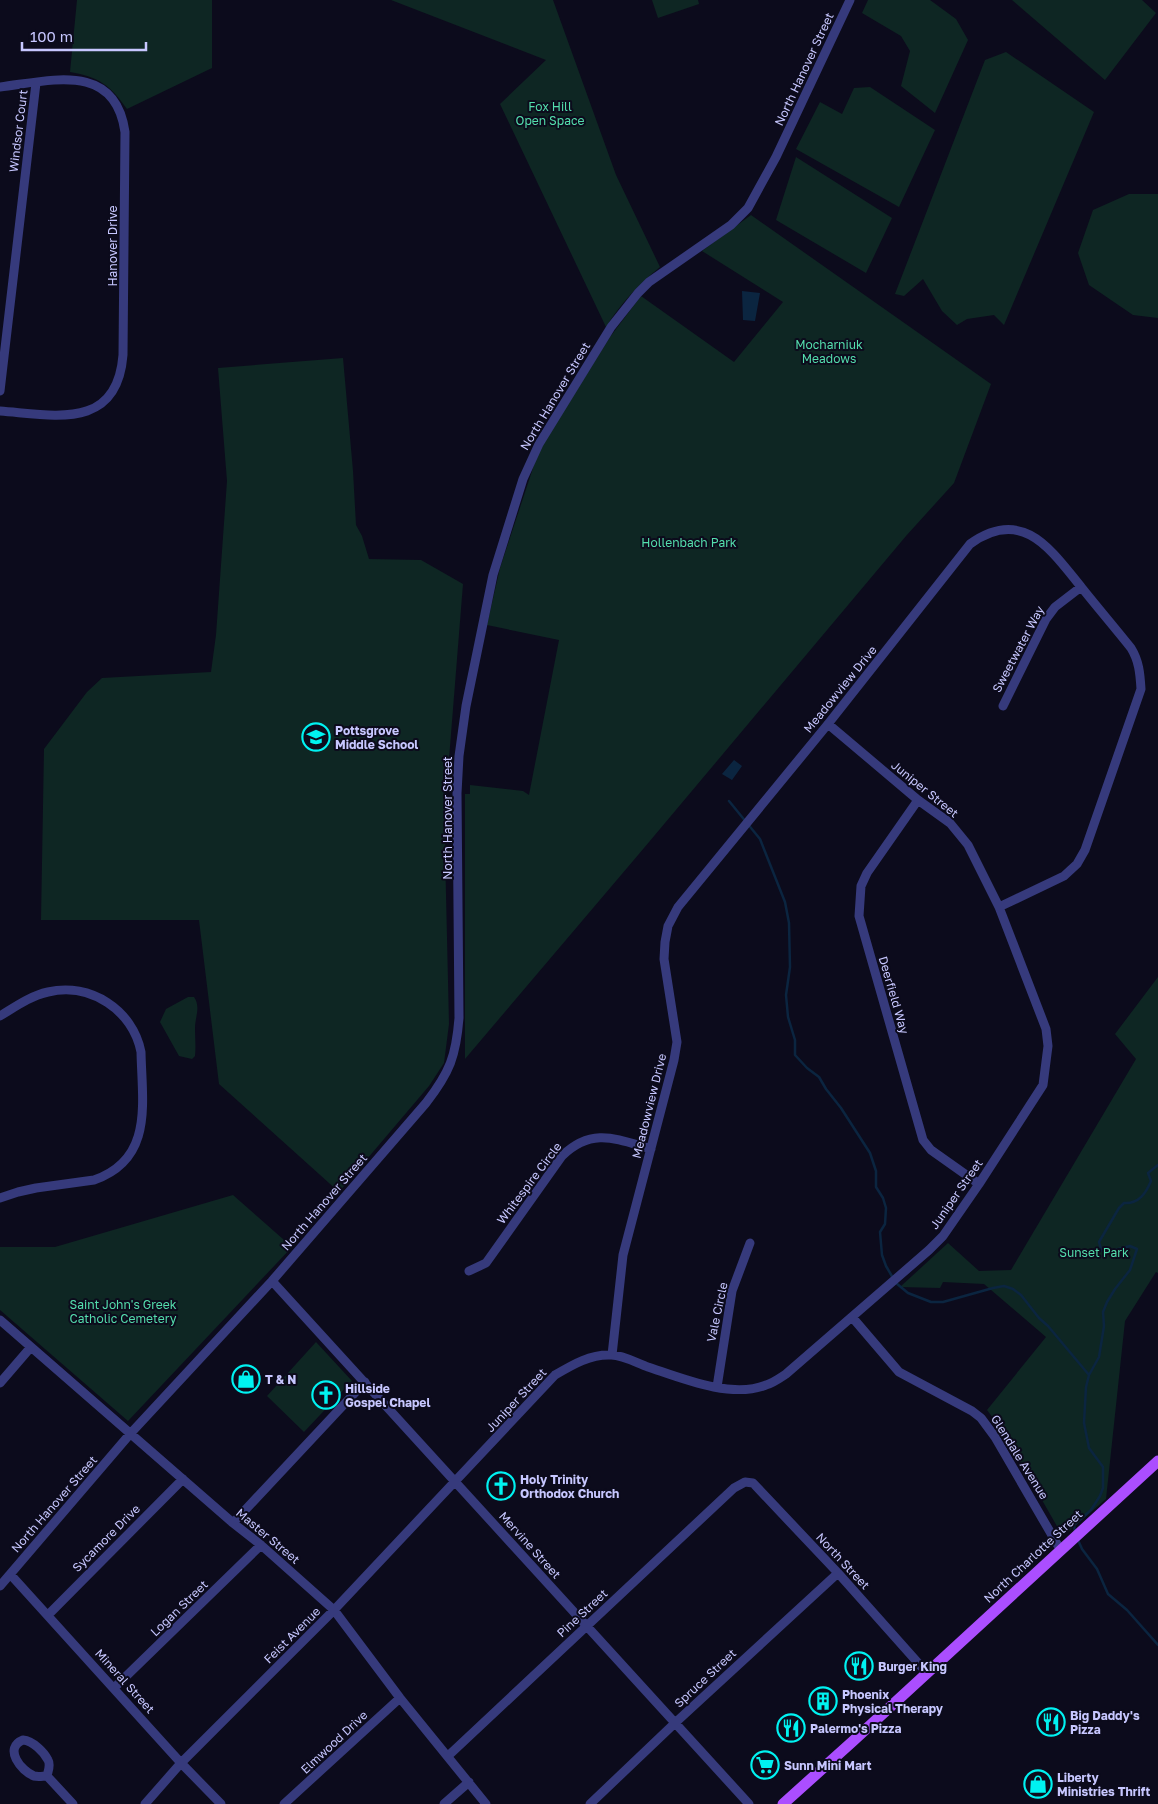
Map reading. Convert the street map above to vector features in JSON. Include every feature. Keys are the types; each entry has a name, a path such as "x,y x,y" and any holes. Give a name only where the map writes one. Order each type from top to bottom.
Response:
{"main road":[{"name":"North Charlotte Street","path":"783,1804 1158,1461"}],"street":[{"name":"North Hanover Street","path":"0,1586 130,1434 272,1280 442,1083 453,1057 459,1018 458,756 493,575 531,459 568,395 611,327 638,293 649,282 731,225 748,208 780,149 850,0"},
{"name":"Hanover Drive","path":"0,87 70,79 86,82 99,87 109,94 124,119 125,132 122,368 118,382 101,404 91,410 78,414 62,415 0,411"},
{"name":"Windsor Court","path":"0,391 36,83"},
{"name":"Meadowview Drive","path":"612,1355 623,1254 674,1060 677,1042 664,959 668,926 678,907 828,724 970,544 980,536 992,531 1015,529 1037,538 1053,552 1131,648 1140,668 1141,689 1084,850 1077,864 1064,876 999,907"},
{"name":"Sweetwater Way","path":"1003,706 1046,619 1055,607 1081,587"},
{"name":"Juniper Street","path":"456,1483 555,1375 588,1358 612,1355 696,1384 717,1387 744,1389 765,1386 786,1374 942,1236 979,1184 1043,1085 1048,1046 1041,1012 999,907 968,845 950,823 918,800 828,724"},
{"name":"Deerfield Way","path":"918,800 867,873 861,886 859,916 922,1140 931,1150 979,1184"},
{"path":"0,1016 38,994 60,990 84,992 118,1009 127,1018 135,1031 142,1052 142,1123 136,1144 126,1160 106,1176 94,1180 18,1192 0,1198"},
{"name":"Whitespire Circle","path":"469,1271 486,1262 562,1156 573,1146 598,1137 616,1139 651,1149"},
{"name":"Vale Circle","path":"717,1387 732,1291 750,1243"},
{"name":"Mervine Street","path":"272,1280 749,1804"},
{"name":"Glendale Avenue","path":"852,1317 899,1372 972,1411 981,1418 995,1436 1060,1550"},
{"name":"Master Street","path":"0,1320 334,1610 400,1698 486,1804"},
{"path":"0,1383 31,1347"},
{"path":"233,1523 365,1382"},
{"name":"Sycamore Drive","path":"48,1615 183,1479"},
{"name":"North Street","path":"734,1488 745,1482 753,1483 838,1572 927,1673"},
{"name":"Feist Avenue","path":"145,1804 181,1763 334,1610 456,1483"},
{"name":"Pine Street","path":"448,1756 734,1488"},
{"name":"Logan Street","path":"114,1688 261,1545"},
{"name":"Spruce Street","path":"590,1804 838,1572"},
{"name":"Mineral Street","path":"10,1574 181,1763 221,1804"},
{"name":"Elmwood Drive","path":"284,1804 400,1698"},
{"path":"28,1741 33,1743 48,1760 47,1776 38,1777 32,1775 14,1757 15,1746 19,1742 28,1741"},
{"path":"47,1776 73,1804"},
{"path":"444,1804 469,1782"}],"green space":[{"path":"77,0 212,0 212,68 127,109 103,83 70,72"},
{"name":"Fox Hill Open Space","path":"391,0 553,0 616,175 660,267 630,295 606,327 500,104 546,60"},
{"path":"652,0 698,0 699,4 658,18"},
{"path":"868,0 930,0 956,19 968,40 935,113 901,86 910,51 901,36 862,13"},
{"path":"1012,0 1142,0 1156,13 1105,80"},
{"path":"1006,52 1094,112 1004,325 994,315 967,319 957,325 942,311 923,279 904,296 895,294 985,60"},
{"path":"870,87 935,130 899,207 796,149 820,102 842,114 854,88"},
{"path":"796,157 892,218 866,273 776,220"},
{"path":"1129,194 1158,194 1158,318 1133,315 1089,285 1078,253 1093,210"},
{"name":"Hollenbach Park","path":"751,215 991,384 954,483 906,536 465,1059 465,794 470,794 470,785 523,791 529,795 559,640 487,625 500,568 536,459 541,447 610,337 641,296 734,362 783,302 702,251"},
{"path":"343,358 356,525 362,536 369,559 421,560 463,584 447,784 445,851 449,1024 444,1063 429,1086 339,1192 219,1084 199,920 41,920 44,749 87,692 102,678 211,672 216,635 227,481 218,368"},
{"name":"Sunset Park","path":"1158,977 1158,1273 1156,1272 1125,1321 1106,1499 1068,1532 1060,1531 1002,1430 987,1410 1046,1337 984,1284 943,1282 940,1288 900,1287 948,1243 979,1271 1011,1270 1136,1059 1115,1034"},
{"path":"188,997 194,997 197,1005 195,1056 192,1059 179,1056 160,1022 166,1009"},
{"name":"Saint John's Greek Catholic Cemetery","path":"233,1195 292,1247 128,1421 0,1310 0,1247 55,1247"},
{"path":"316,1342 352,1381 304,1432 267,1396"}],"water":[{"path":"742,291 760,293 755,321 743,320"},
{"path":"734,760 742,766 732,780 722,774"}],"waterway":[{"path":"729,801 760,839 785,902 789,923 790,967 786,995 788,1017 795,1040 795,1055 819,1077 870,1153 876,1171 876,1187 883,1198 886,1208 885,1224 880,1232 882,1255 893,1278"},
{"path":"1075,1532 1074,1525 1091,1510 1103,1488 1103,1467 1089,1448 1084,1423 1086,1387 1089,1375 1099,1357 1104,1326 1103,1312 1115,1289 1130,1270 1137,1249 1130,1246 1104,1253 1099,1242 1119,1208 1124,1203 1138,1200 1147,1190 1151,1181 1148,1173 1158,1165"},
{"path":"896,1283 908,1293 931,1302 943,1302 1004,1286 1013,1289 1021,1295 1089,1375"},
{"path":"1078,1540 1082,1549 1097,1569 1108,1594 1127,1610 1158,1645"}],"place":[{"name":"Pottsgrove Middle School","path":"316,737"},
{"name":"T & N","path":"246,1379"},
{"name":"Hillside Gospel Chapel","path":"326,1395"},
{"name":"Holy Trinity Orthodox Church","path":"501,1486"},
{"name":"Burger King","path":"859,1666"},
{"name":"Phoenix Physical Therapy","path":"823,1701"},
{"name":"Big Daddy's Pizza","path":"1051,1722"},
{"name":"Palermo's Pizza","path":"791,1728"},
{"name":"Sunn Mini Mart","path":"765,1765"},
{"name":"Liberty Ministries Thrift","path":"1038,1784"}],"park label":[{"name":"Mocharniuk Meadows","path":"829,351"}]}
